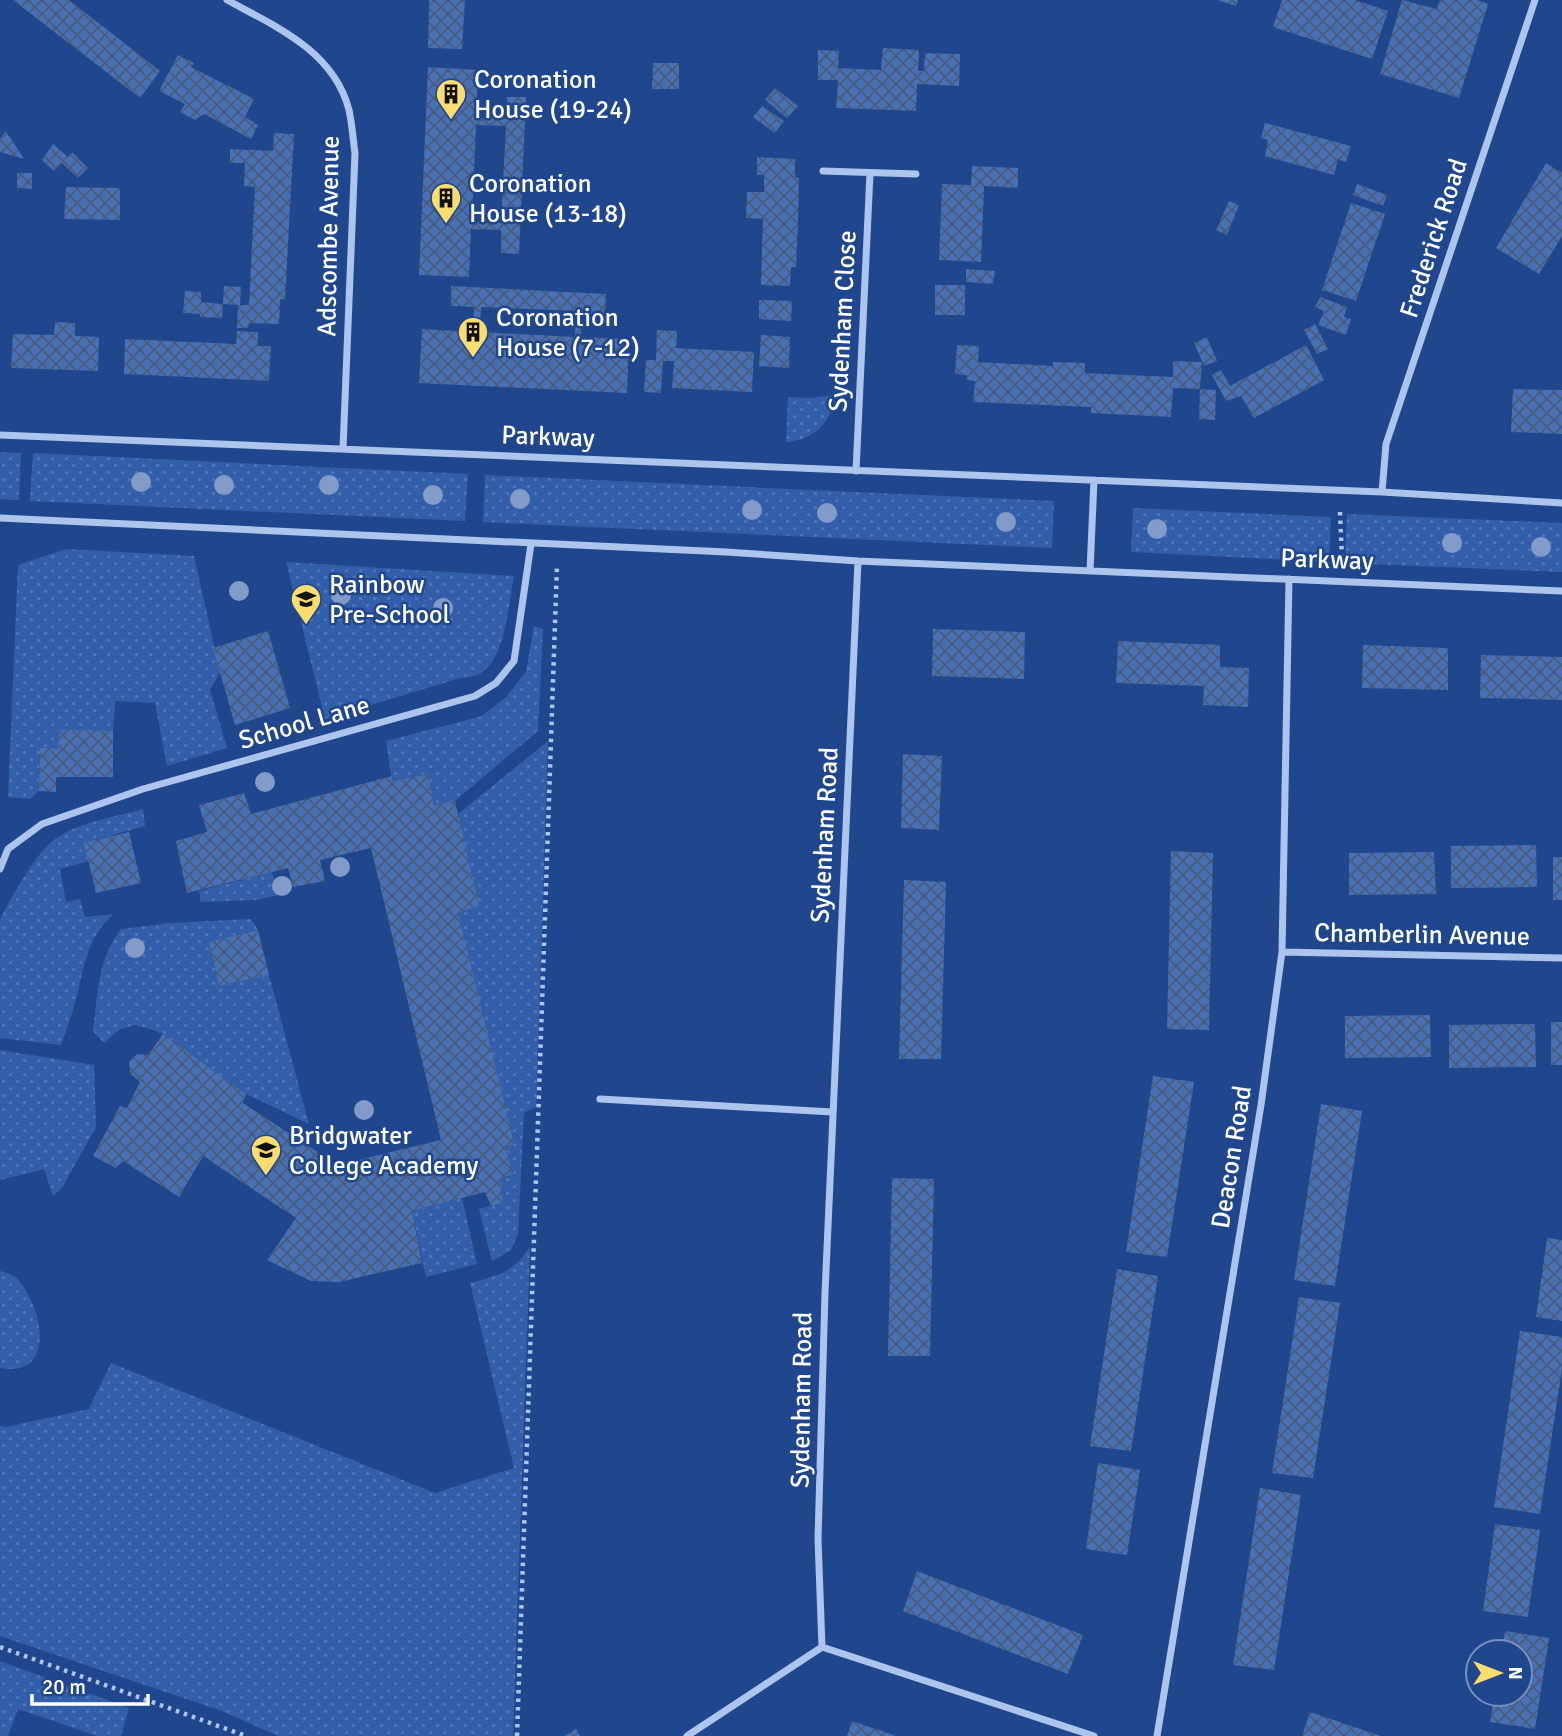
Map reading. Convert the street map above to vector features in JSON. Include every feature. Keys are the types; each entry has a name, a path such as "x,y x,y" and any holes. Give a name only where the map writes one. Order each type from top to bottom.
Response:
{"street":[{"name":"Adscombe Avenue","path":"227,0 289,33 305,45 336,82 348,108 355,153 343,449"},
{"name":"Frederick Road","path":"1382,492 1386,444 1535,0"},
{"path":"823,171 916,174"},
{"name":"Sydenham Close","path":"856,471 870,173"},
{"name":"Parkway","path":"0,435 1382,492 1562,503"},
{"path":"1090,571 1094,481"},
{"name":"Parkway","path":"0,518 858,561 1562,590"},
{"name":"School Lane","path":"0,869 8,849 42,824 143,789 475,696 496,683 514,661 531,544"},
{"name":"Sydenham Road","path":"822,1647 818,1539 832,1112 858,561"},
{"name":"Deacon Road","path":"1157,1736 1261,1105 1282,953 1289,579"},
{"name":"Chamberlin Avenue","path":"1282,953 1562,958"},
{"path":"600,1098 832,1112"},
{"path":"687,1736 822,1647 1094,1736"}],"path":[{"path":"1339,491 1343,581"},
{"path":"517,1736 557,574"},
{"path":"0,1647 246,1736"}],"shaded area":[{"path":"835,395 830,413 820,428 805,438 786,442 788,397"},
{"path":"0,452 21,453 19,500 0,499"},
{"path":"33,453 468,474 465,521 30,501"},
{"path":"485,475 1054,501 1052,548 483,522"},
{"path":"1133,508 1331,517 1329,562 1131,552"},
{"path":"1347,514 1562,523 1562,572 1345,563"},
{"path":"66,549 194,556 220,672 210,690 227,748 167,766 155,703 115,701 113,731 59,731 59,749 40,749 39,791 30,799 8,797 18,565"},
{"path":"286,562 514,576 500,646 494,659 477,675 325,719"},
{"path":"534,626 543,629 538,731 455,801 434,805 427,774 392,781 386,741 482,716 506,697 526,672"},
{"path":"548,741 536,1107 524,1113 518,1234 511,1250 492,1261 479,1209 503,1202 500,1178 512,1175 458,912 458,814"},
{"path":"143,809 145,826 85,843 89,861 60,869 66,902 80,899 85,917 113,914 103,924 91,945 61,1045 0,1038 0,920 24,876 48,845 65,833 86,824"},
{"path":"272,872 279,895 255,900 201,902 199,891"},
{"path":"251,919 258,930 209,942 219,986 269,975 309,1124 246,1094 163,1034 134,1025 119,1030 104,1043 93,1031 103,965 121,929 170,923"},
{"path":"0,1050 94,1065 96,1127 62,1188 53,1196 44,1169 0,1180"},
{"path":"462,1198 477,1264 426,1277 412,1211"},
{"path":"530,1247 513,1736 278,1736 222,1711 0,1636 0,1426 6,1427 89,1409 111,1363 435,1493 514,1468 470,1283 490,1278 511,1268"},
{"path":"0,1271 15,1277 24,1288 38,1319 38,1350 31,1362 19,1368 0,1368"},
{"path":"0,1661 129,1708 121,1736 97,1736 18,1709 8,1736 0,1736"}],"building":[{"path":"13,0 69,0 160,71 140,98"},
{"path":"429,0 465,0 462,49 428,48"},
{"path":"1217,0 1238,0 1236,6"},
{"path":"1282,0 1355,0 1388,11 1372,59 1273,27"},
{"path":"1402,0 1437,9 1440,0 1477,0 1488,4 1459,98 1380,74"},
{"path":"883,48 919,50 918,71 924,71 925,53 960,54 959,86 917,84 916,111 836,108 838,80 818,80 818,50 839,51 838,68 881,70"},
{"path":"178,55 194,63 191,67 254,99 245,117 258,125 251,139 204,114 195,120 180,112 185,104 159,91"},
{"path":"653,63 679,63 679,89 652,89"},
{"path":"428,67 478,70 476,118 507,119 507,97 526,97 519,254 501,253 501,230 471,229 469,277 419,275","holes":["476,125 506,126 501,223 472,222"]},
{"path":"775,88 798,106 787,118 765,100"},
{"path":"762,106 784,121 775,133 753,117"},
{"path":"1265,123 1351,146 1346,162 1338,159 1334,175 1265,156 1268,140 1261,138"},
{"path":"6,131 24,159 0,152 0,139"},
{"path":"274,133 294,134 285,300 280,299 279,324 249,323 248,328 237,328 238,305 223,304 224,286 241,287 240,305 249,305 255,187 244,186 245,163 230,163 230,149 273,151"},
{"path":"53,144 68,157 72,152 88,168 78,178 62,163 54,171 42,160"},
{"path":"757,157 795,159 795,177 799,178 798,221 796,267 791,267 790,286 761,285 763,219 746,218 747,192 764,192 764,175 757,175"},
{"path":"1546,163 1562,173 1562,236 1539,274 1496,248"},
{"path":"972,166 1018,168 1018,188 984,186 981,262 939,260 942,184 971,185"},
{"path":"17,173 32,173 32,189 17,188"},
{"path":"1357,184 1387,195 1383,206 1353,195"},
{"path":"66,187 120,188 120,220 64,219"},
{"path":"1229,201 1239,205 1227,235 1216,230"},
{"path":"1351,203 1385,214 1356,301 1322,290"},
{"path":"966,269 995,271 993,284 966,282"},
{"path":"935,285 965,285 965,315 935,315"},
{"path":"451,286 606,294 605,313 582,313 581,337 629,339 627,393 419,383 422,329 473,332 474,307 451,306","holes":["481,307 576,311 575,337 480,332"]},
{"path":"185,291 201,292 201,302 223,304 222,318 183,313"},
{"path":"1320,297 1347,307 1344,317 1351,319 1346,335 1318,325 1324,311 1315,307"},
{"path":"759,300 792,301 791,321 759,319"},
{"path":"55,322 75,323 75,336 99,337 98,371 11,368 13,334 54,335"},
{"path":"1315,324 1328,349 1317,354 1304,330"},
{"path":"657,330 677,331 676,348 754,352 752,392 672,388 674,361 663,361 661,393 644,392 646,360 656,360"},
{"path":"237,331 258,332 258,346 271,346 269,381 124,374 125,339 236,344"},
{"path":"761,335 790,337 789,368 759,366"},
{"path":"1207,337 1217,361 1204,366 1194,343"},
{"path":"957,345 979,346 978,362 1053,366 1053,362 1085,363 1085,373 1173,377 1173,361 1202,362 1200,389 1173,388 1171,417 1091,413 1091,407 973,402 975,381 966,380 967,375 955,374"},
{"path":"1306,345 1324,380 1254,418 1241,396 1226,401 1212,375 1221,370 1230,386"},
{"path":"1200,389 1216,390 1215,420 1199,419"},
{"path":"1513,389 1562,390 1562,434 1511,432"},
{"path":"933,629 1025,632 1024,679 932,676"},
{"path":"268,631 290,708 235,725 213,648"},
{"path":"1118,641 1220,645 1220,667 1249,668 1248,707 1203,705 1204,686 1116,683"},
{"path":"1363,645 1448,648 1448,690 1362,688"},
{"path":"1481,655 1562,657 1562,700 1480,698"},
{"path":"59,730 113,731 113,777 56,777 56,792 39,791 40,748 59,749"},
{"path":"903,754 942,756 939,830 901,828"},
{"path":"428,774 434,805 455,801 479,906 458,912 514,1144 506,1146 512,1175 500,1178 503,1202 491,1206 485,1192 412,1211 422,1263 339,1282 311,1281 267,1260 296,1218 203,1156 179,1197 123,1161 116,1168 93,1156 120,1106 127,1108 140,1082 130,1073 129,1062 137,1054 148,1055 163,1034 246,1094 243,1103 337,1165 441,1140 371,848 320,860 325,881 293,887 288,868 187,893 176,841 207,832 199,805 244,793 251,814 392,776 392,781"},
{"path":"129,832 141,883 96,893 84,843"},
{"path":"1536,845 1537,887 1451,888 1451,846"},
{"path":"1171,851 1213,853 1209,1030 1167,1029"},
{"path":"1434,852 1436,894 1349,895 1349,853"},
{"path":"1553,857 1562,857 1562,900 1553,900"},
{"path":"904,880 946,882 941,1059 899,1059"},
{"path":"258,930 269,975 219,986 209,942"},
{"path":"1430,1015 1431,1057 1345,1058 1345,1016"},
{"path":"1551,1022 1562,1022 1562,1065 1551,1065"},
{"path":"1535,1024 1536,1067 1449,1068 1449,1025"},
{"path":"1153,1076 1194,1082 1167,1257 1126,1252"},
{"path":"1321,1104 1362,1111 1335,1286 1294,1280"},
{"path":"892,1178 934,1179 930,1356 888,1356"},
{"path":"1547,1238 1562,1240 1562,1321 1536,1317"},
{"path":"1117,1269 1158,1276 1131,1451 1090,1446"},
{"path":"1299,1297 1340,1303 1313,1478 1272,1473"},
{"path":"1520,1331 1562,1337 1562,1369 1540,1514 1494,1507"},
{"path":"1098,1463 1140,1470 1127,1555 1086,1549"},
{"path":"1260,1488 1301,1495 1274,1670 1233,1665"},
{"path":"1495,1524 1540,1530 1528,1617 1483,1611"},
{"path":"917,1571 1083,1635 1068,1674 903,1611"},
{"path":"1505,1631 1549,1638 1535,1729 1490,1722 1492,1708 1534,1708 1534,1638 1504,1638"},
{"path":"1310,1712 1381,1736 1302,1736"},
{"path":"852,1721 896,1736 847,1736"},
{"path":"576,1729 580,1736 565,1736"}],"place":[{"name":"Coronation House (19-24)","path":"451,121"},
{"name":"Coronation House (13-18)","path":"446,225"},
{"name":"Coronation House (7-12)","path":"473,359"},
{"name":"Rainbow Pre-School","path":"306,626"},
{"name":"Bridgwater College Academy","path":"266,1177"}]}
